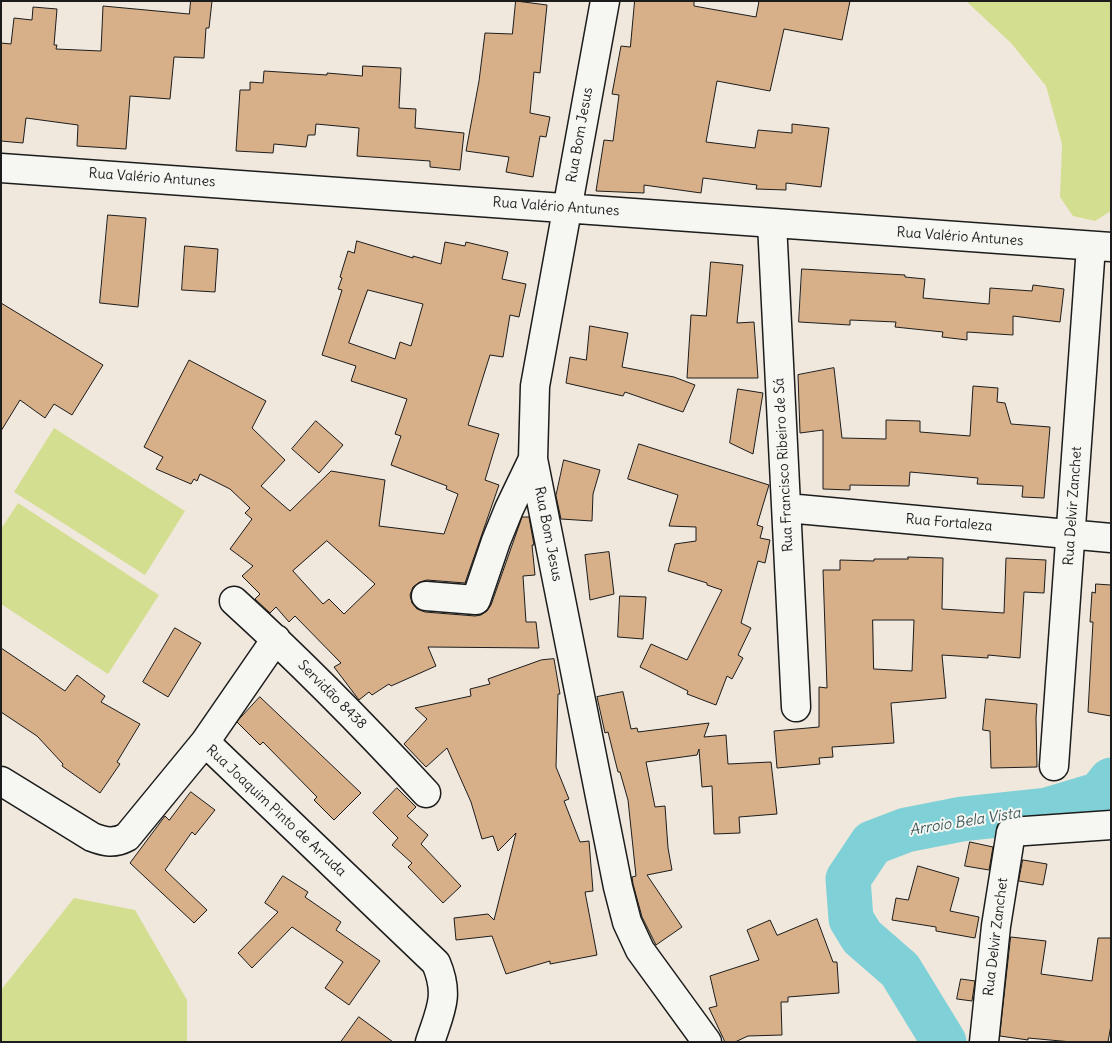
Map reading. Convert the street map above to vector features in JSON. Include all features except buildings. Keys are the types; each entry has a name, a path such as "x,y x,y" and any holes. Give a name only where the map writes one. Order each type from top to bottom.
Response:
{"street":[{"name":"Rua Bom Jesus","path":"605,1 535,386 533,458 618,887 627,922 640,950 707,1042"},
{"name":"Rua Valério Antunes","path":"1,168 1101,247"},
{"name":"Rua Francisco Ribeiro de Sá","path":"772,223 796,707"},
{"name":"Rua Delvir Zanchet","path":"1054,766 1071,534 1101,247"},
{"path":"426,596 476,600 499,533 533,458"},
{"name":"Rua Fortaleza","path":"787,508 1111,538"},
{"name":"Servidão 8438","path":"234,601 276,639 354,716 426,793"},
{"path":"205,742 276,639"},
{"name":"Rua Joaquim Pinto de Arruda","path":"1,781 92,837 104,841 117,842 126,836 205,742 436,963 442,978 444,992 442,1006 430,1042"},
{"name":"Rua Delvir Zanchet","path":"984,1042 996,926 1011,832 1111,825"}],"green space":[{"path":"966,1 1111,1 1111,211 1095,221 1073,216 1060,197 1062,144 1046,86 1011,43"},
{"path":"54,428 185,511 145,575 14,492"},
{"path":"18,503 159,595 108,674 1,604 1,529"},
{"path":"74,898 135,910 187,1000 187,1042 1,1042 1,990"}],"waterway":[{"name":"Arroio Bela Vista","path":"944,1042 900,970 862,937 851,919 848,879 872,843 906,830 962,819 1047,810 1100,794 1111,780"}]}
